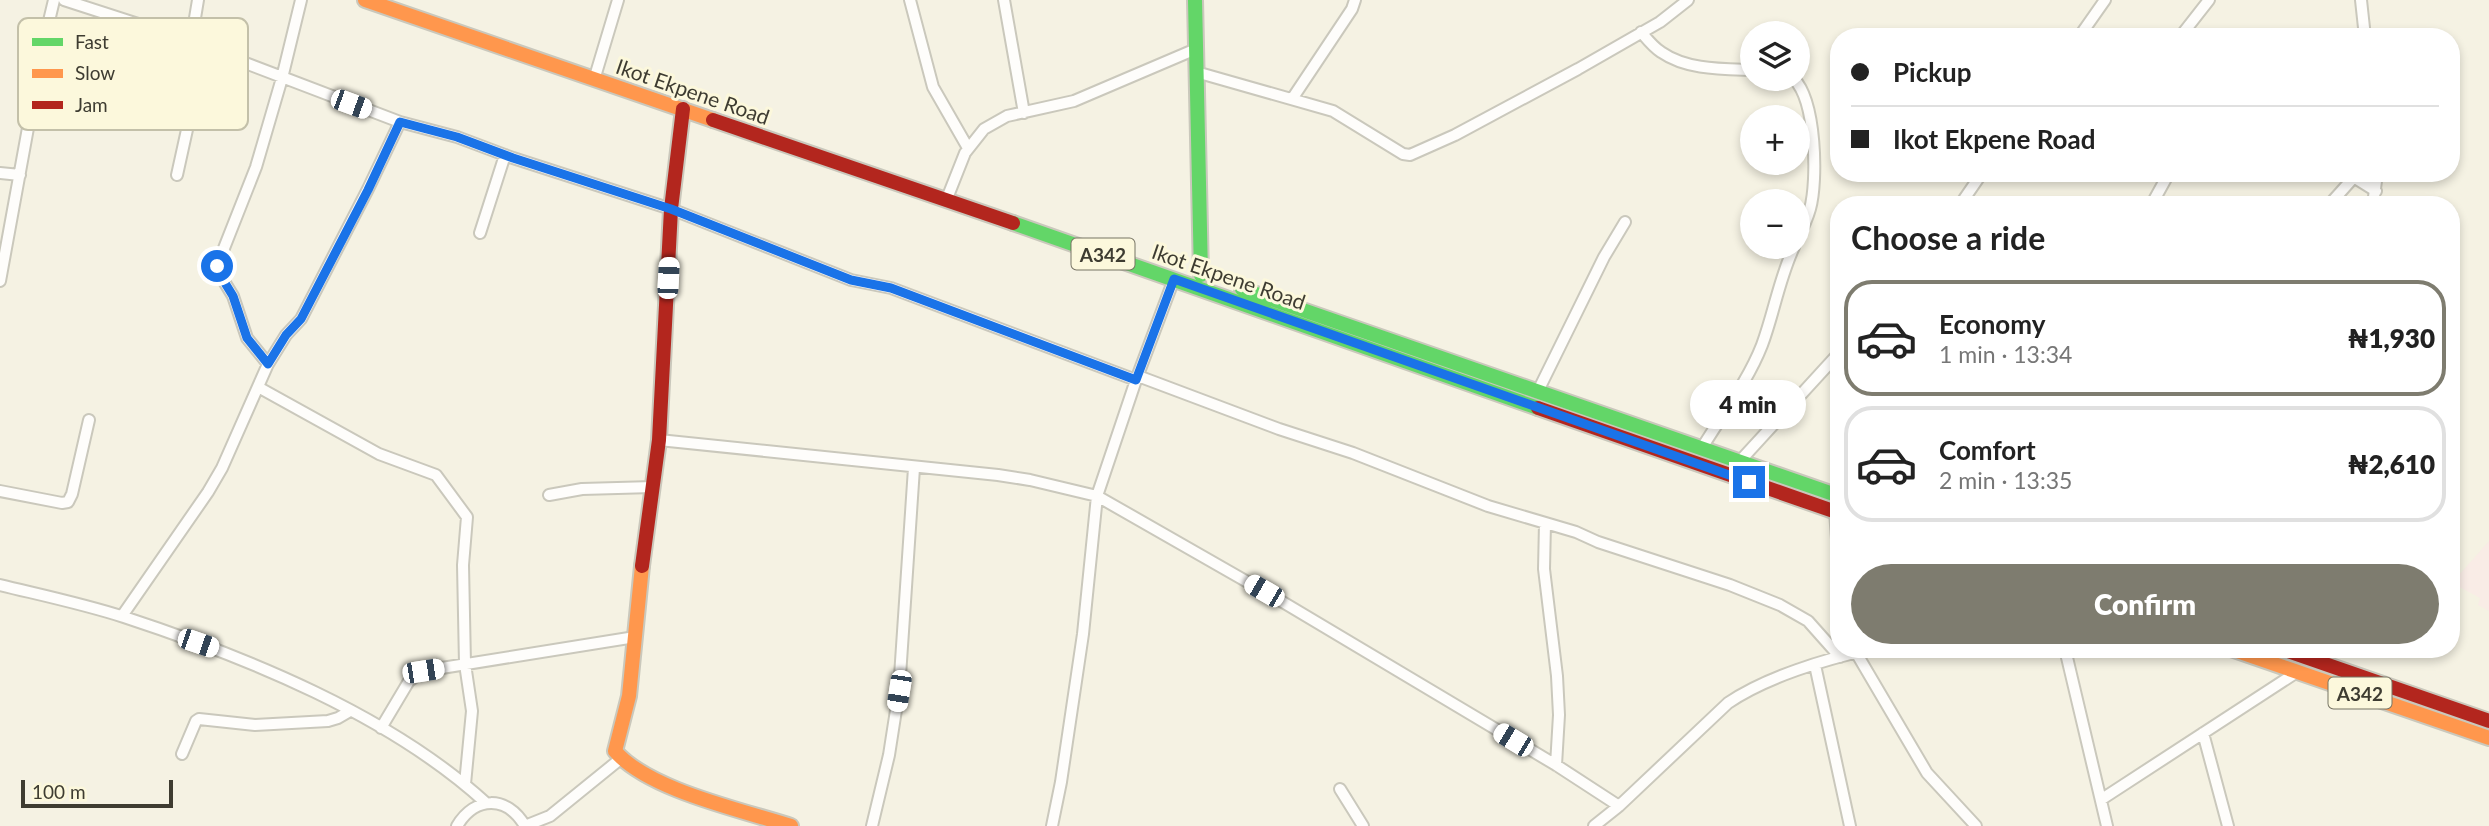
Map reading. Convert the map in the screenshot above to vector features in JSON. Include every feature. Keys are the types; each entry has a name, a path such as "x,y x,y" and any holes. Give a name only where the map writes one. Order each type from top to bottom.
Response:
{"main road":[{"name":"Ikot Ekpene Road","path":"365,0 596,74 949,195 1174,279 1830,510"},
{"name":"Ikot Ekpene Road","path":"402,0 683,109 1201,275 1830,493"},
{"path":"1195,0 1201,275"},
{"path":"683,109 671,209 659,440 629,696 615,751 619,760 648,777 791,826"},
{"name":"A342","path":"2257,658 2489,738"},
{"name":"A342","path":"2308,658 2489,722"}],"street":[{"path":"50,18 54,0"},
{"path":"64,0 118,18"},
{"path":"195,18 198,0"},
{"path":"268,364 247,338 233,296 217,266 256,167 301,0"},
{"path":"596,74 618,0"},
{"path":"910,0 933,87 968,148"},
{"path":"1004,0 1024,113"},
{"path":"1292,99 1352,9 1355,0"},
{"path":"1196,72 1334,111 1403,154 1410,155 1467,128 1641,32 1688,0"},
{"path":"2085,28 2105,0"},
{"path":"2187,28 2209,0"},
{"path":"2361,0 2364,28"},
{"path":"1641,32 1660,52 1687,63 1702,67 1740,69"},
{"path":"949,195 968,148 984,129 1007,116 1074,101 1196,49"},
{"path":"248,65 400,122 457,137 671,209 851,280 891,288 1279,429 1353,453 1488,506 1730,585 1780,605 1808,621 1830,646"},
{"path":"1803,91 1808,104 1812,132 1810,209"},
{"path":"122,616 222,468 268,364 286,335 301,319 400,122"},
{"path":"0,281 28,130"},
{"path":"177,175 187,130"},
{"path":"480,233 505,155"},
{"path":"0,173 20,175"},
{"path":"2362,182 2376,191"},
{"path":"2375,196 2376,182"},
{"path":"1538,391 1604,257 1625,222"},
{"path":"1702,448 1763,344 1789,259"},
{"path":"1052,826 1083,634 1097,496 1174,279"},
{"path":"1740,461 1830,363"},
{"path":"258,387 379,454 436,475 467,517 463,565 465,664 472,711 466,784"},
{"path":"0,491 68,502 89,420"},
{"path":"659,440 998,475 1097,496 1286,604 1556,765 1619,806"},
{"path":"872,826 889,755 899,691 914,468"},
{"path":"549,495 582,489 653,487"},
{"path":"1545,523 1544,569 1559,702 1556,765"},
{"path":"0,585 122,616 223,652 350,711 400,738 466,784 486,803"},
{"path":"382,728 404,688 423,671 635,638"},
{"path":"1594,826 1619,806 1728,703 1768,681 1837,658"},
{"path":"1858,658 1927,774 1976,826"},
{"path":"2067,658 2107,826"},
{"path":"1815,666 1850,826"},
{"path":"2102,799 2297,672"},
{"path":"182,754 199,719 255,725 328,721 350,711"},
{"path":"2203,733 2228,826"},
{"path":"457,826 470,810 486,803 505,806 519,816 525,826 550,816 619,760"},
{"path":"1340,789 1363,826"}],"shaded area":[{"path":"2489,541 2489,611 2478,605 2480,598 2460,587 2460,574"}],"traffic: fast":[{"path":"1195,0 1201,275"},
{"path":"1013,223 1538,408"},
{"path":"1242,289 1830,493"}],"traffic: slow":[{"path":"365,0 713,120"},
{"path":"642,566 629,696 615,751 630,765 672,788 791,826"},
{"path":"2257,658 2489,738"}],"traffic: jam":[{"path":"642,566 659,440 671,209 683,109"},
{"path":"713,120 1013,223"},
{"path":"1538,408 1830,510"},
{"path":"2308,658 2489,721"}],"route":[{"path":"217,266 233,296 247,338 268,364 286,335 301,319 400,122 457,137 671,209 851,280 891,288 1136,380 1174,279 1749,482"}]}
